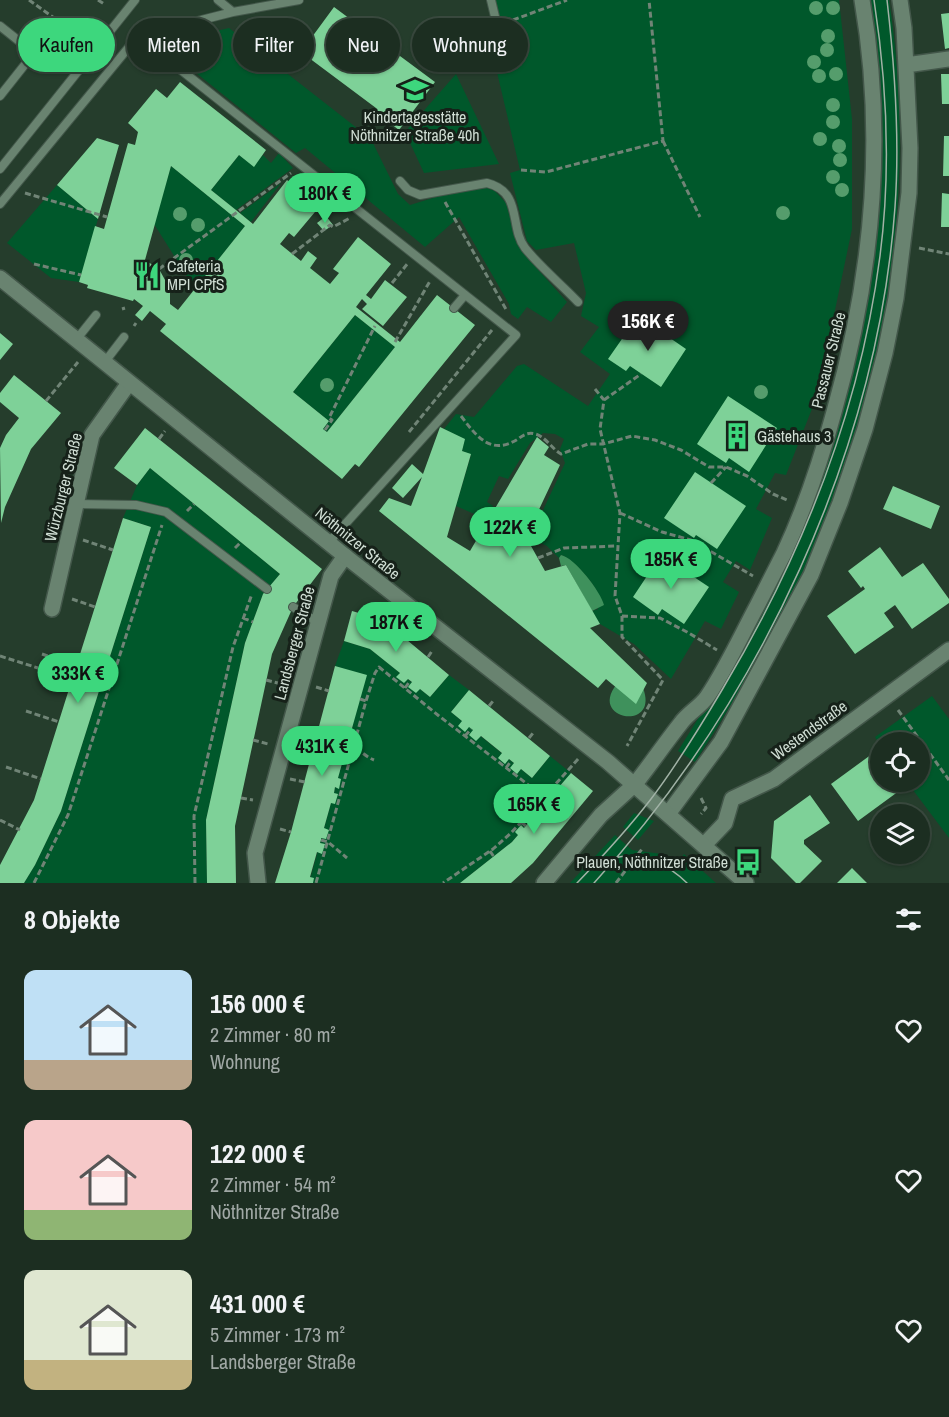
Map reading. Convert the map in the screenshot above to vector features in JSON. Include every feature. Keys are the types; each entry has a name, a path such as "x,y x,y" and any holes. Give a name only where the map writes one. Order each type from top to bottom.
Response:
{"street":[{"name":"Passauer Straße","path":"544,883 601,815 635,784 682,721 705,699 730,658 784,552 803,507 823,451 850,355 870,238 875,165 874,100 869,38 862,0"},
{"path":"668,814 705,767 721,742 811,574 840,503 865,429 885,353 896,298 909,193 910,148 904,28 900,0"},
{"path":"906,65 949,59"},
{"name":"Nöthnitzer Straße","path":"0,278 345,556 635,784 746,883"},
{"name":"Würzburger Straße","path":"54,601 92,435 129,383"},
{"name":"Landsberger Straße","path":"258,883 255,853 331,576 345,556"},
{"name":"Westendstraße","path":"704,845 725,823 732,799 774,779 949,650"}],"lane":[{"path":"0,169 135,0"},
{"path":"218,0 233,12"},
{"path":"209,18 299,0"},
{"path":"491,0 496,18"},
{"path":"0,27 34,53 0,96"},
{"path":"0,204 127,49"},
{"path":"184,72 516,335 329,543"},
{"path":"400,181 408,190 420,195 487,183 496,185 511,201 524,246 578,302"},
{"path":"454,308 465,295"},
{"path":"76,340 96,315"},
{"path":"104,363 124,338"},
{"path":"76,504 136,505 183,515 231,553 267,589"},
{"path":"293,607 319,623"}],"path":[{"path":"29,0 54,18"},
{"path":"98,0 104,4"},
{"path":"519,18 567,0"},
{"path":"649,0 663,141 700,216"},
{"path":"520,170 546,172 663,141"},
{"path":"159,269 302,165"},
{"path":"12,190 107,217"},
{"path":"439,191 506,308 516,335"},
{"path":"292,254 330,225 333,227 361,213"},
{"path":"919,248 949,254"},
{"path":"392,283 414,255"},
{"path":"34,264 81,275"},
{"path":"395,342 436,272"},
{"path":"409,432 499,322"},
{"path":"325,430 332,420 329,418 375,326"},
{"path":"46,401 79,360"},
{"path":"604,400 641,374"},
{"path":"596,389 604,400 600,429 620,513 615,596 622,616 622,637 663,680 627,746"},
{"path":"452,405 484,442 500,447 507,446 525,434 536,434 561,454 588,444 603,444 632,436 655,440 681,450 709,467 726,467 747,476 773,494 803,507"},
{"path":"159,439 165,430"},
{"path":"711,483 726,467"},
{"path":"183,515 194,504"},
{"path":"34,883 68,815 166,512"},
{"path":"620,513 662,532 691,540 767,585"},
{"path":"69,535 113,549"},
{"path":"676,565 691,540"},
{"path":"231,553 241,542"},
{"path":"538,558 564,548 617,546"},
{"path":"195,883 194,816 233,647 257,581"},
{"path":"54,601 95,608"},
{"path":"383,620 387,615"},
{"path":"622,616 660,618 730,658"},
{"path":"243,618 253,622"},
{"path":"428,657 432,651"},
{"path":"42,654 76,666"},
{"path":"0,656 38,668"},
{"path":"316,883 366,701 379,667 544,797"},
{"path":"405,688 410,681"},
{"path":"360,699 366,701"},
{"path":"489,706 493,701"},
{"path":"898,710 949,780"},
{"path":"26,711 59,722"},
{"path":"465,736 471,729"},
{"path":"529,738 533,733"},
{"path":"348,744 374,760"},
{"path":"506,768 511,761"},
{"path":"6,767 41,779"},
{"path":"443,883 490,851 571,769"},
{"path":"334,791 341,793"},
{"path":"0,820 20,830"},
{"path":"521,822 526,825"},
{"path":"321,840 328,842 347,858"},
{"path":"615,883 642,849"},
{"path":"490,851 494,857"}],"shaded area":[{"path":"495,0 839,0 852,119 852,229 817,396 786,475 775,473 756,509 772,518 750,570 736,561 723,582 739,592 721,629 705,621 671,679 634,644 600,624 592,611 598,609 598,594 593,584 577,566 561,555 559,558 547,546 530,538 565,463 560,449 564,439 555,434 543,433 530,443 508,479 499,476 487,502 493,506 488,520 456,506 471,455 462,451 464,439 444,429 456,414 474,417 517,366 524,364 588,406 610,374 580,352 599,327 581,316 586,293 574,243 536,250 527,241 510,173 520,170 497,72 528,72 528,18 500,18"},
{"path":"868,0 889,0 897,72 900,145 897,218 888,291 874,363 856,433 832,502 804,569 753,668 695,762 678,751 738,654 782,566 866,296"},
{"path":"229,28 233,31 233,72 285,72 371,139 398,194 410,205 482,186 495,191 506,203 518,244 525,255 567,302 551,322 527,307 518,319 511,314 509,304 459,217 425,247 305,148 296,153 195,72 221,72 221,30"},
{"path":"456,74 499,164 424,173 405,132"},
{"path":"279,153 293,168 236,210 211,190 239,155 254,166 263,155 271,163"},
{"path":"171,166 245,226 195,289 154,224"},
{"path":"281,183 251,222 240,213"},
{"path":"57,185 98,219 79,282 51,278 7,243"},
{"path":"355,315 395,347 327,432 323,429 329,421 293,392"},
{"path":"150,468 280,574 263,594 245,643 206,820 207,883 24,883 61,811 151,527 123,518 137,485"},
{"path":"561,555 567,557 587,576 604,605 592,611 566,565 561,566 559,558"},
{"path":"344,641 370,649 430,697 449,675 469,690 451,712 532,778 550,756 571,773 512,842 460,883 309,883 366,676 335,666"},
{"path":"617,684 643,688 646,702 642,711 634,716 617,713 611,706 610,696"},
{"path":"932,696 949,719 949,838 930,813 930,804 924,804 914,792 930,792 930,732 882,732"},
{"path":"634,813 654,821 638,840 623,827"},
{"path":"615,835 632,850 662,854 678,862 684,854 716,883 570,883"}],"building":[{"path":"334,7 349,18 326,18 326,71 314,62 314,34"},
{"path":"949,13 949,48 945,49 941,14"},
{"path":"400,56 412,65 412,72 422,72 435,82 399,130 374,111 376,108 328,72 400,72"},
{"path":"941,74 949,74 949,104 942,104"},
{"path":"180,82 266,150 254,167 239,155 211,190 253,224 287,180 320,206 294,237 289,233 280,244 301,261 308,251 317,258 310,268 330,284 339,273 333,269 358,237 391,264 366,295 371,299 385,280 407,297 383,326 362,309 367,304 362,299 356,307 400,342 437,295 475,325 359,467 355,464 342,479 160,331 166,324 150,311 142,321 135,315 143,306 134,299 133,301 87,288 88,285 79,282 95,226 104,229 128,143 135,145 138,132 128,123 156,89 167,98","holes":["171,166 245,226 178,310 170,304 170,289 159,269 145,260","355,315 395,347 327,432 323,429 329,421 293,392"]},
{"path":"944,136 949,136 949,176 943,176"},
{"path":"97,138 119,145 98,219 57,185"},
{"path":"942,193 949,194 949,227 941,227"},
{"path":"326,216 333,225 324,231 317,223"},
{"path":"638,316 686,349 661,387 630,366 626,371 608,359"},
{"path":"0,333 13,344 0,360"},
{"path":"14,375 61,413 31,449 5,507 1,523 0,448 6,435 19,418 0,402 0,393"},
{"name":"Gästehaus 3","path":"728,396 777,428 749,472 729,458 726,463 697,444"},
{"path":"440,427 465,439 462,451 471,454 447,537 470,551 537,437 549,447 544,455 560,465 526,537 545,571 566,565 600,624 590,628 647,683 636,704 606,679 598,688 379,511 389,498 411,506 422,477 403,498 392,488 412,464 423,474"},
{"path":"145,428 322,569 293,607 272,654 235,826 236,883 207,883 206,820 245,643 263,594 280,574 150,468 137,485 114,468"},
{"path":"695,472 746,506 717,549 696,535 694,538 664,518"},
{"path":"893,486 940,506 931,529 883,509"},
{"path":"123,518 151,527 61,811 24,883 0,883 0,865 34,800"},
{"path":"880,547 902,577 923,563 949,599 949,603 912,629 895,605 884,613 894,627 855,654 827,616 865,589 863,586 861,588 848,571"},
{"path":"661,555 709,587 684,624 662,609 658,615 633,597"},
{"path":"352,611 383,620 449,675 430,697 420,689 416,693 408,687 412,682 408,679 404,683 396,677 400,673 370,649 344,641"},
{"path":"335,666 367,675 338,778 341,779 339,789 335,787 334,793 338,794 335,804 331,803 324,828 329,830 326,839 321,838 320,843 325,844 322,854 317,852 310,877 314,878 313,883 275,883 291,832"},
{"path":"469,690 550,756 532,778 521,769 517,774 510,768 514,763 509,759 505,764 498,758 502,753 481,736 476,741 469,735 473,730 469,727 465,732 458,726 462,721 451,712"},
{"path":"870,755 870,792 898,792 881,804 870,804 870,812 858,821 831,784"},
{"path":"571,773 593,791 533,863 511,883 460,883 512,842 518,835 515,832 521,825 524,828 528,823 525,821 530,814 533,817"},
{"path":"810,795 830,823 804,840 804,844 822,861 800,883 796,883 771,858 774,821"},
{"path":"852,868 867,883 837,883"}],"tram line":[{"path":"577,883 651,799 697,732 778,587 824,481 858,370 871,314 880,256 886,192 886,128 882,63 874,0"},
{"path":"594,883 654,812 708,736 757,654 800,569 835,481 864,391 884,299 895,207 896,104 887,0"},
{"path":"614,858 635,856 654,861 671,870 687,883"}],"place":[{"name":"Kindertagesstätte Nöthnitzer Straße 40h","path":"415,90"},
{"name":"Cafeteria MPI CPfS","path":"147,275"},
{"name":"Gästehaus 3","path":"737,436"},
{"name":"Plauen, Nöthnitzer Straße","path":"748,862"}]}
